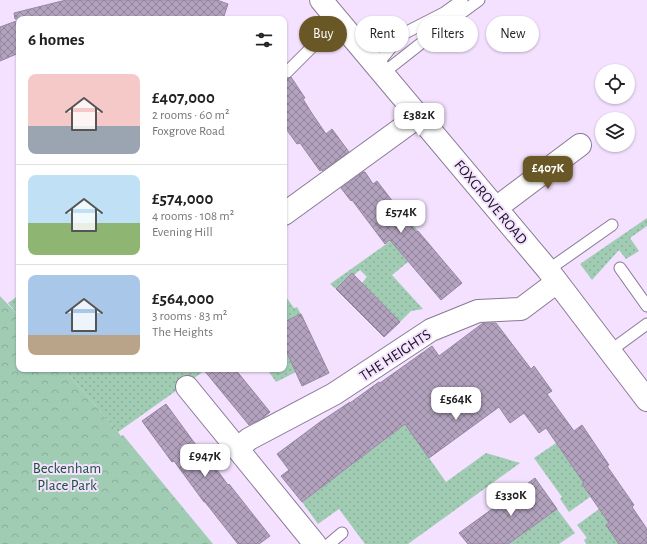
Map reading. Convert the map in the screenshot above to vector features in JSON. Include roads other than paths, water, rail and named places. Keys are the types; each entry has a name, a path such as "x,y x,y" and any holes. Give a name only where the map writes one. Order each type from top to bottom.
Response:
{"street":[{"name":"FOXGROVE ROAD","path":"321,0 335,16"},
{"name":"FOXGROVE ROAD","path":"347,31 553,276 647,400"},
{"path":"287,212 419,116"},
{"path":"496,208 580,144"},
{"name":"THE HEIGHTS","path":"238,448 249,439 334,394 430,330 478,310 521,309 553,276"},
{"path":"186,387 238,448 315,544"}],"lane":[{"path":"379,70 401,35 444,13 462,0"},
{"path":"379,70 479,0"},
{"path":"287,72 307,52"},
{"path":"553,276 612,225"},
{"path":"620,268 647,306"},
{"path":"610,351 647,324"},
{"path":"329,544 342,533"}],"park label":[{"name":"Beckenham Place Park","path":"67,476"}]}
